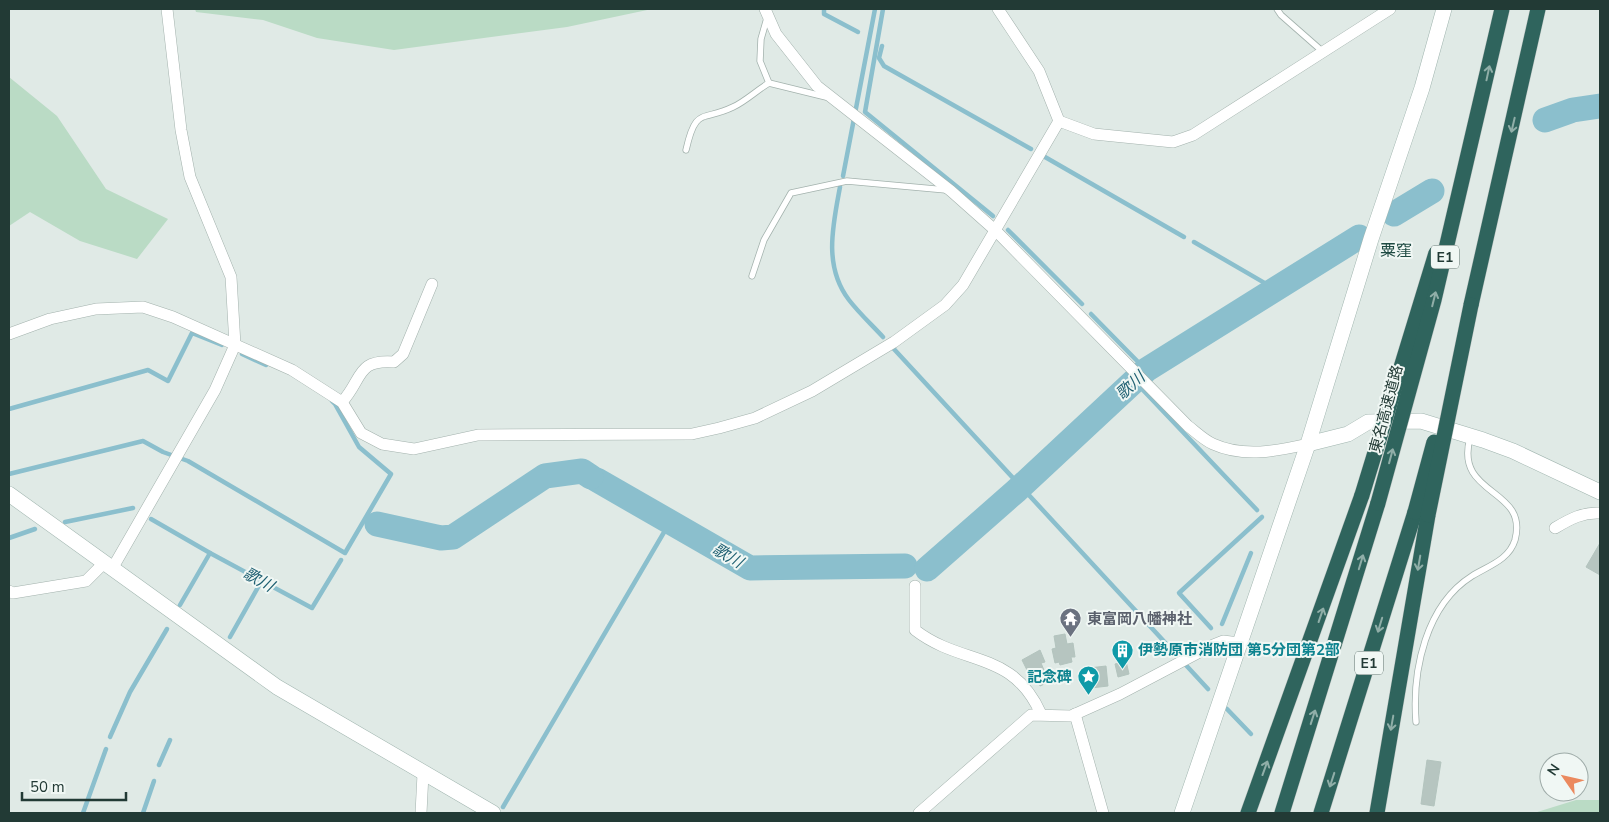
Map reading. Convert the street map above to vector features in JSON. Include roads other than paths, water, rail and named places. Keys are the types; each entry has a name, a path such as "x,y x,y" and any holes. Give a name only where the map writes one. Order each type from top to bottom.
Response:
{"highway":[{"name":"東名高速道路","path":"1282,813 1378,503 1434,300 1482,102 1502,9"},
{"name":"E1","path":"1321,813 1421,513 1538,9"},
{"path":"1248,813 1362,495 1482,102"},
{"path":"1377,813 1421,513"}],"street":[{"path":"9,591 21,592 86,581 108,566 215,390 235,345 231,277 190,177 181,130 167,9"},
{"path":"998,9 1039,71 1059,121 1094,134 1173,142 1193,135 1390,9"},
{"path":"1182,813 1308,444 1371,239 1425,79 1444,9"},
{"path":"766,12 776,34 794,59 831,98 950,191 996,231 1188,426 1213,444 1247,452 1271,452 1348,434 1368,422 1421,422 1471,436 1548,466 1600,492"},
{"path":"9,334 50,319 96,309 143,308 173,317 292,370 342,402 361,433 382,444 414,449 478,435 683,434 719,428 756,418 812,391 901,337 945,305 957,292 996,231 1059,121"},
{"path":"342,402 351,393 364,368 377,361 394,362 403,354 432,284"},
{"path":"9,494 277,687 423,774 493,813"},
{"path":"1555,528 1576,516 1589,512 1600,513"},
{"path":"915,586 915,630 931,642 1004,668 1022,682 1034,698 1041,714"},
{"path":"919,813 1031,715 1041,714 1052,717 1075,714 1217,643 1239,643"},
{"path":"1075,714 1103,813"},
{"path":"421,813 423,774"}],"lane":[{"path":"1277,9 1281,15 1322,51"},
{"path":"766,12 761,39 760,61 769,83"},
{"path":"686,150 694,125 701,117 733,108 769,83 831,98"},
{"path":"752,276 764,240 791,193 847,181 950,191"},
{"path":"1416,722 1415,697 1417,674 1436,615 1458,587 1503,558 1515,540 1515,518 1508,505 1477,480 1470,470 1468,456 1471,436"}],"waterway":[{"path":"824,9 824,14 858,32"},
{"path":"843,176 875,9"},
{"path":"883,9 865,112 993,216"},
{"path":"882,46 879,58 884,66 1031,149"},
{"name":"歌川","path":"1545,120 1573,110 1600,106"},
{"path":"1045,157 1184,237"},
{"path":"840,187 832,245 836,273 841,287 849,300 883,337"},
{"name":"歌川","path":"1394,214 1432,191"},
{"path":"1008,230 1082,304"},
{"name":"歌川","path":"927,569 1016,491 1146,370 1359,237"},
{"path":"1194,242 1275,289"},
{"path":"1091,314 1146,370"},
{"path":"9,409 148,370 168,381 192,333 222,345"},
{"path":"893,348 1208,689"},
{"path":"242,354 266,365"},
{"path":"1142,389 1257,510"},
{"path":"9,474 143,441 163,452 188,461 345,553 391,474 359,447 332,401"},
{"name":"歌川","path":"377,524 441,538 453,537 545,476 582,471 591,477"},
{"name":"歌川","path":"597,480 750,568 905,566"},
{"path":"65,522 133,508"},
{"path":"1211,628 1179,593 1262,517"},
{"path":"151,519 210,553"},
{"path":"503,807 670,522"},
{"path":"9,538 35,529"},
{"name":"歌川","path":"180,605 210,553 312,608 341,560"},
{"path":"1222,624 1251,553"},
{"path":"230,637 261,582"},
{"name":"歌川","path":"110,737 130,692 167,629"},
{"path":"1227,709 1251,734"},
{"path":"159,765 170,740"},
{"name":"歌川","path":"83,813 106,749"},
{"path":"143,813 154,781"}],"place":[{"name":"東富岡八幡神社","path":"1071,638"},
{"name":"伊勢原市消防団 第5分団第2部","path":"1122,669"},
{"name":"記念碑","path":"1088,696"}],"district":[{"name":"粟窪","path":"1396,250"}]}
